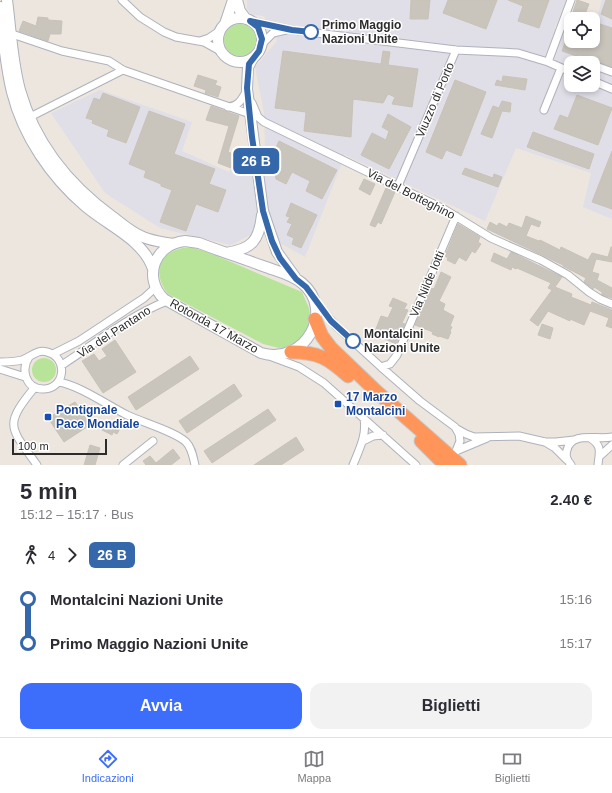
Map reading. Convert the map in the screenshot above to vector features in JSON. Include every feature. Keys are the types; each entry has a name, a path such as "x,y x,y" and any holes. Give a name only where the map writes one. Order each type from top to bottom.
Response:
{"highway":[{"path":"316,319 322,336 331,348 460,465"},
{"path":"291,352 312,353 322,356 426,445 452,465"},
{"path":"426,445 440,465"}],"main road":[{"path":"7,0 5,31 8,75 13,97 22,121 37,150 54,173 81,202 144,251 153,269 156,287"},
{"path":"233,0 218,40 222,52 235,63 242,74 247,88"},
{"path":"237,0 240,11 248,20 256,25 260,32 262,44 248,67 247,88 263,211 277,252 296,279"},
{"path":"0,7 17,77 30,117 50,155 83,193 101,209 137,234 146,238 173,244"},
{"path":"223,28 234,19 248,20"},
{"path":"231,60 244,62 253,58"},
{"path":"226,253 243,249 253,243 260,232 263,211"},
{"path":"153,269 156,259 162,252 173,244 185,241 194,242 283,273 296,279 306,287 313,298 316,319"},
{"name":"Rotonda 17 Marzo","path":"156,287 160,294 167,300 251,349 266,355 280,355 291,352 300,347 313,330 316,319"}],"street":[{"path":"122,0 140,17 164,32 176,36 200,40 222,52"},
{"path":"548,62 571,0"},
{"path":"248,20 292,30 456,50"},
{"path":"200,40 208,38 223,28"},
{"path":"262,44 275,32 292,30"},
{"path":"5,31 62,51 109,61 123,70 250,114"},
{"name":"Viuzzo di Porto","path":"398,186 456,50 518,53 548,62 564,69"},
{"path":"544,110 561,68"},
{"path":"600,68 612,72"},
{"path":"30,117 123,70"},
{"path":"600,84 612,89"},
{"path":"228,107 236,105 240,102 247,88"},
{"name":"Via del Botteghino","path":"247,88 257,114 264,122 398,186 456,216 491,238 541,260 568,275 600,299 612,304"},
{"name":"Via Nilde Iotti","path":"381,367 390,364 397,355 456,216"},
{"name":"Via del Pantano","path":"0,362 15,362 42,351 53,354 79,341 144,298 156,287"},
{"path":"313,298 335,325 381,367 420,401 455,427 470,436 519,436 545,442 574,440 582,437 612,437"},
{"name":"Via del Pantano","path":"62,366 122,325 150,308 167,300"},
{"path":"29,357 25,364 24,370 26,377 35,387 48,389 58,382 62,375 62,366 59,359 53,354"},
{"path":"266,355 291,364 313,375 416,465"},
{"path":"0,369 26,377"},
{"path":"58,382 74,387 128,415 176,436 186,442 192,452 195,465"},
{"path":"35,387 14,417 13,427 15,433 37,465"},
{"path":"353,465 363,441 365,427 364,419"},
{"path":"455,427 460,438 456,451 489,437"},
{"path":"363,441 373,436 383,435"},
{"path":"590,438 597,444 599,449 598,462"},
{"path":"569,462 567,449 574,440"},
{"path":"124,465 153,441"},
{"path":"545,442 555,448 569,462"},
{"path":"598,462 612,445"}],"shaded area":[{"path":"247,0 567,0 554,29 564,32 564,48 600,48 600,12 599,12 602,0 612,0 612,219 583,207 591,173 516,148 485,221 345,155 305,257 258,231 231,245 160,228 105,193 51,113 100,90 192,122 182,151 229,172 242,149 265,147 264,113 255,67 277,41 264,16 250,13 247,8"}],"green space":[{"path":"240,24 251,29 256,40 251,51 240,56 229,51 224,40 229,29"},
{"path":"182,248 193,248 205,251 302,292 309,308 311,320 305,334 298,343 289,347 279,348 263,344 168,294 160,280 160,266 167,255"},
{"path":"39,358 49,358 56,365 56,375 49,382 39,382 32,375 32,365"}],"building":[{"path":"411,0 430,0 428,19 410,19"},
{"path":"448,0 497,0 486,29 443,13"},
{"path":"508,0 549,0 539,28 518,21 523,6"},
{"path":"577,0 589,4 586,12 573,12"},
{"path":"606,0 612,0 612,19 601,14"},
{"path":"38,17 48,18 48,20 62,21 61,34 50,34 48,41 19,31 23,21 36,26"},
{"path":"600,24 612,28 612,67 600,63 600,56 576,56 562,51 564,46 564,48 600,48"},
{"path":"283,51 381,64 383,51 390,52 388,65 418,69 412,107 392,104 395,97 388,94 383,103 353,99 351,137 304,131 306,112 275,108"},
{"path":"198,75 217,81 215,85 221,87 218,97 205,93 206,90 194,86"},
{"path":"503,76 527,79 525,90 495,85 497,80 502,82"},
{"path":"455,80 486,92 461,156 446,150 442,159 426,152"},
{"path":"103,93 140,107 126,143 107,136 109,130 92,123 93,120 86,118 94,98 100,100"},
{"path":"577,95 612,108 598,145 554,129 560,115 568,118"},
{"path":"502,101 511,103 510,112 502,111 492,138 481,134 493,106 499,108"},
{"path":"211,106 239,116 228,152 236,155 231,168 218,163 229,126 206,120"},
{"path":"149,111 185,124 174,154 215,169 209,184 226,190 218,212 196,204 186,231 160,222 172,190 144,177 146,171 129,164"},
{"path":"388,114 411,127 389,169 361,155 372,133 386,140 389,131 382,127"},
{"path":"533,132 594,154 589,169 527,147"},
{"path":"279,141 337,170 322,199 306,191 310,181 292,172 286,184 276,179 273,154"},
{"path":"612,151 612,209 592,202"},
{"path":"465,168 493,178 494,174 502,177 498,187 462,174"},
{"path":"364,179 375,184 370,195 359,189"},
{"path":"386,188 395,192 381,224 378,222 375,227 370,225"},
{"path":"291,203 317,215 301,248 292,244 294,238 287,235 292,224 287,222 290,217 286,216"},
{"path":"526,216 541,222 539,227 531,224 526,236 539,241 540,240 560,250 561,247 588,260 592,253 608,257 612,247 612,262 596,259 592,272 599,274 597,280 612,288 612,298 602,295 602,292 594,287 593,289 584,282 586,278 563,265 487,229 490,222 497,226 499,223 507,227 509,223 522,228"},
{"path":"458,224 480,237 478,242 481,244 475,253 472,251 466,261 459,257 455,264 447,260 448,258 445,256"},
{"path":"511,252 562,277 555,287 572,294 571,297 591,305 592,302 612,310 612,328 606,326 609,318 590,311 584,325 570,319 570,321 548,311 538,326 530,320 552,290 548,288 551,283 517,268 512,267 511,270 491,261 494,253 507,259"},
{"path":"441,272 451,277 439,301 445,304 443,310 454,316 450,326 452,327 448,339 439,337 432,334 433,332 415,325 431,288 434,289"},
{"path":"393,298 407,304 404,309 408,310 402,323 405,324 396,344 374,334 381,316 388,318 393,307 389,306"},
{"path":"542,324 553,328 550,339 538,335"},
{"path":"115,340 136,372 103,393 82,361 94,354 99,361 107,356 102,349"},
{"path":"190,356 199,369 136,410 128,397"},
{"path":"234,384 242,396 187,433 179,421"},
{"path":"75,402 90,425 64,442 48,418"},
{"path":"268,409 276,420 212,463 204,451"},
{"path":"108,422 114,425 115,422 122,425 117,434 113,432 112,435 102,430"},
{"path":"296,437 304,450 281,465 254,465"},
{"path":"90,445 100,448 95,465 84,465"},
{"path":"173,449 180,458 171,465 146,465 143,461 150,456 156,463"}],"bus line":[{"path":"311,32 292,30 250,21 259,29 262,42 259,51 249,64 247,78 252,137 263,211 277,252 296,279 306,287 325,314 353,341"}],"place":[{"name":"Primo Maggio Nazioni Unite","path":"311,32"},
{"name":"Montalcini Nazioni Unite","path":"353,341"},
{"name":"17 Marzo Montalcini","path":"338,404"},
{"name":"Pontignale Pace Mondiale","path":"48,417"}]}
